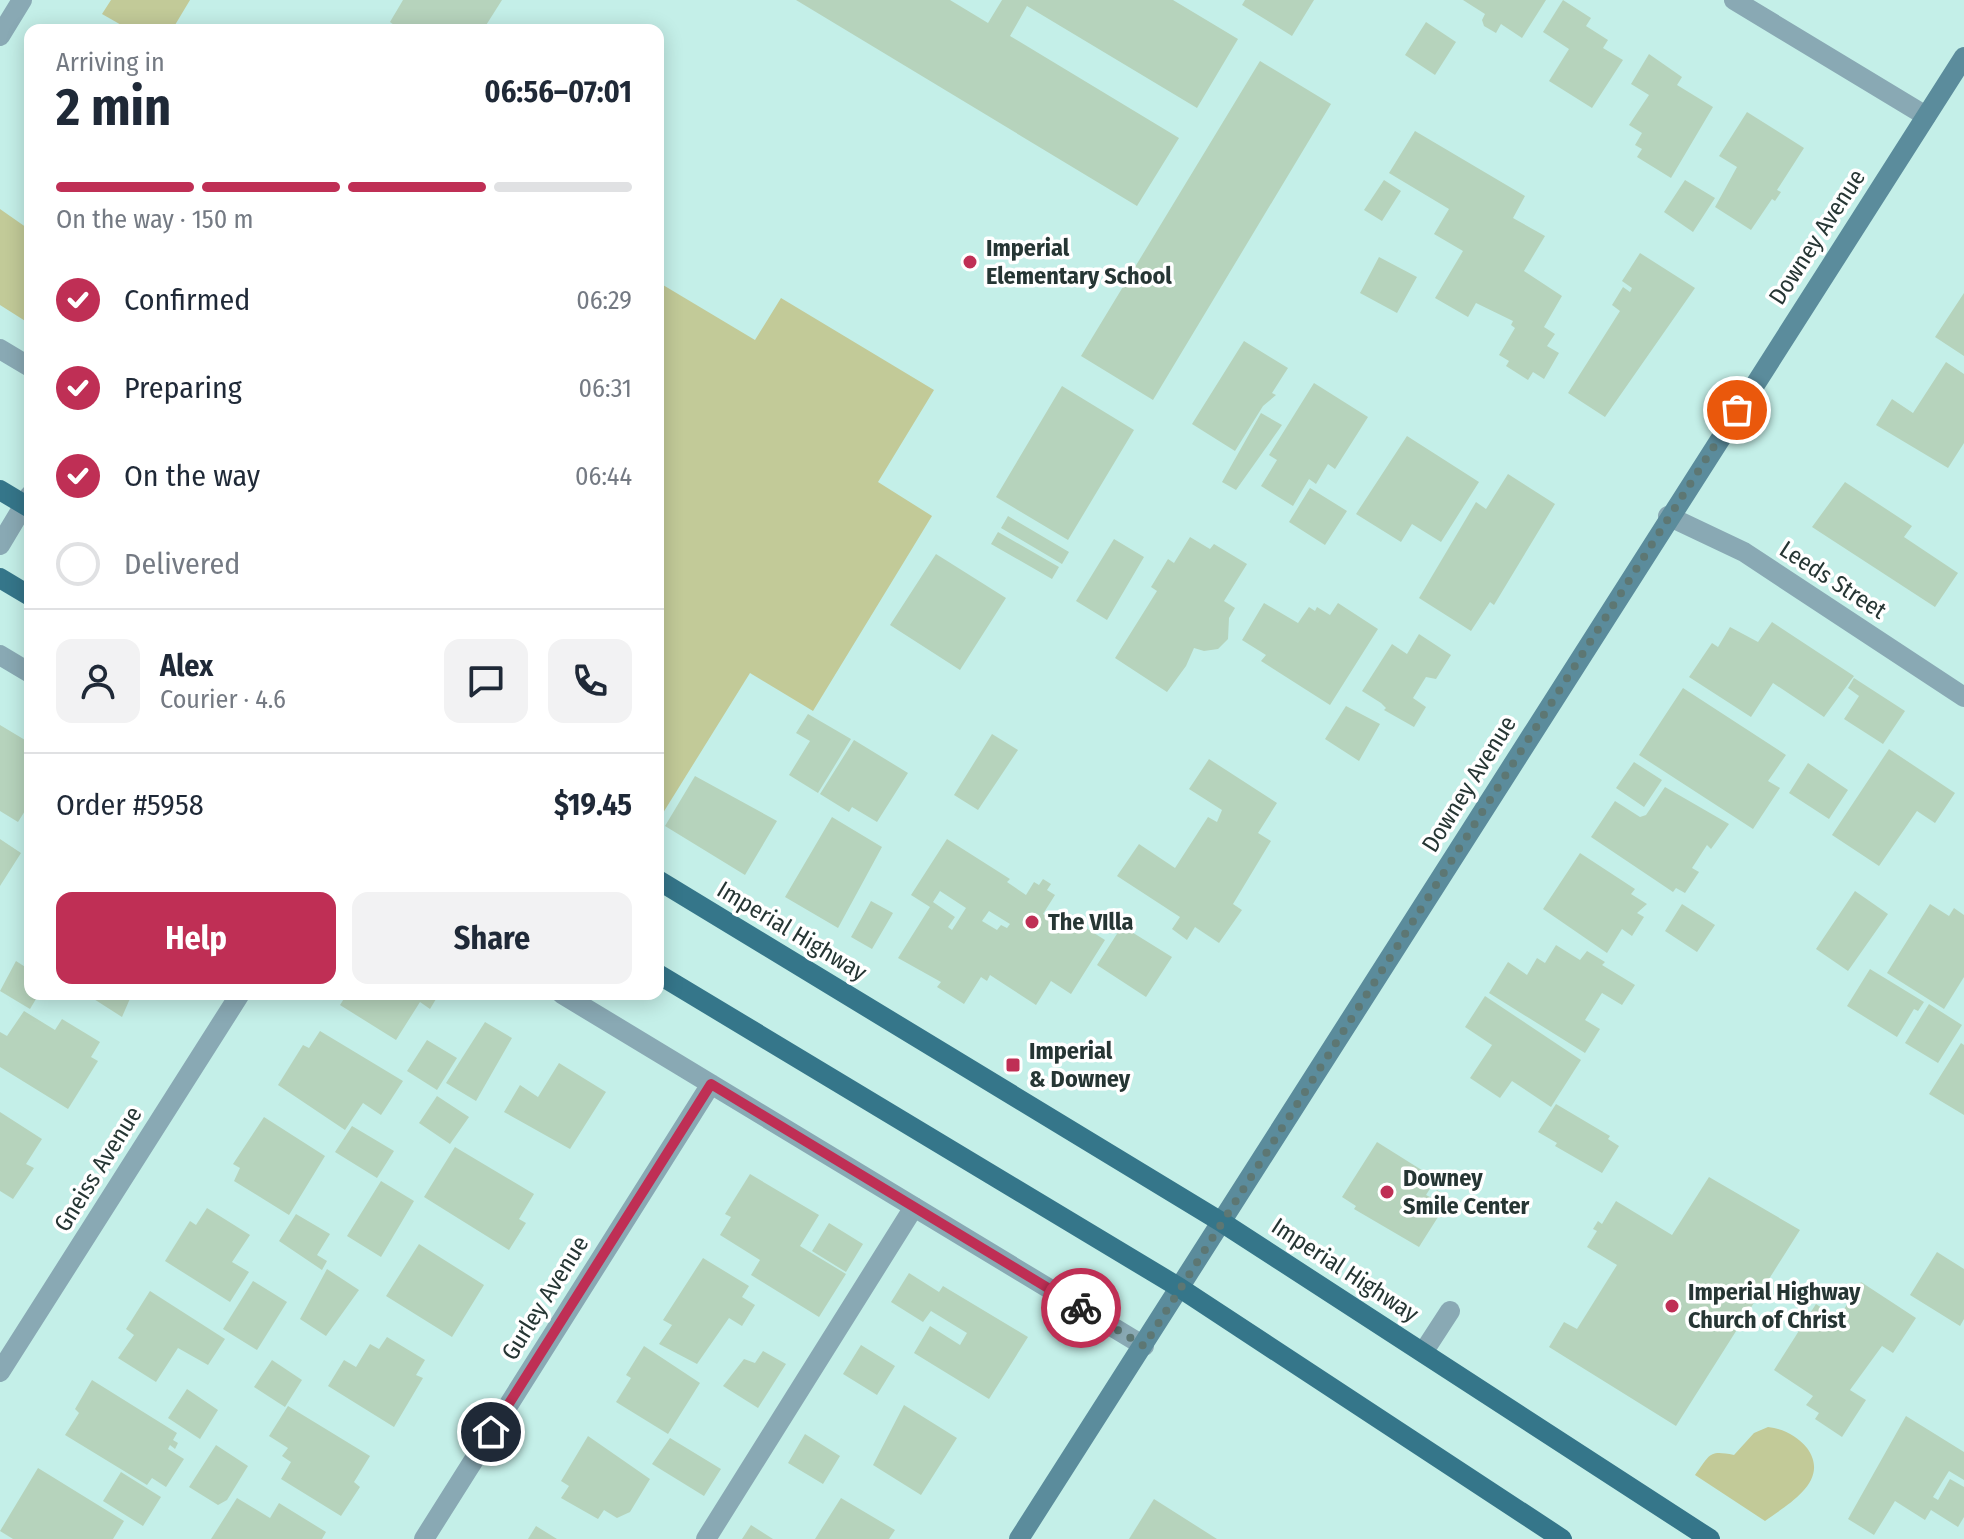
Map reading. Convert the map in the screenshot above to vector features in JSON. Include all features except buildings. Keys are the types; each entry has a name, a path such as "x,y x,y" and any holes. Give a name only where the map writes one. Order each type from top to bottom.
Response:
{"main road":[{"name":"Downey Avenue","path":"1019,1539 1223,1223 1668,516 1964,57"},
{"path":"0,490 24,501"},
{"path":"0,578 24,592"},
{"name":"Imperial Highway","path":"664,884 1223,1223 1710,1539"},
{"path":"664,978 1180,1288 1562,1539"}],"street":[{"path":"0,36 22,0"},
{"path":"1734,0 1926,116"},
{"path":"0,349 24,363"},
{"path":"0,545 24,509"},
{"name":"Leeds Street","path":"1668,516 1744,552 1964,697"},
{"path":"0,655 24,669"},
{"name":"Gneiss Avenue","path":"0,1372 236,1000"},
{"path":"572,1000 1144,1346"},
{"name":"Gurley Avenue","path":"424,1539 711,1084"},
{"path":"706,1539 914,1207"},
{"path":"1424,1351 1450,1311"}],"green space":[{"path":"111,0 190,0 176,24 120,24 102,14"},
{"path":"0,209 24,226 24,320 0,305"},
{"path":"664,286 755,340 781,298 934,390 878,482 932,516 813,711 750,673 664,811"},
{"path":"1768,1427 1790,1434 1803,1444 1813,1460 1814,1471 1804,1490 1765,1521 1695,1475 1711,1455 1734,1455 1754,1433"}],"way so far":[{"path":"1081,1308 1144,1346 1737,410"}],"place":[{"name":"Imperial Elementary School","path":"970,262"},
{"name":"The VIlla","path":"1032,922"},
{"name":"Imperial & Downey","path":"1013,1065"},
{"name":"Downey Smile Center","path":"1387,1192"},
{"name":"Imperial Highway Church of Christ","path":"1672,1306"}],"route":[{"path":"491,1432 711,1084 1081,1308"}]}
